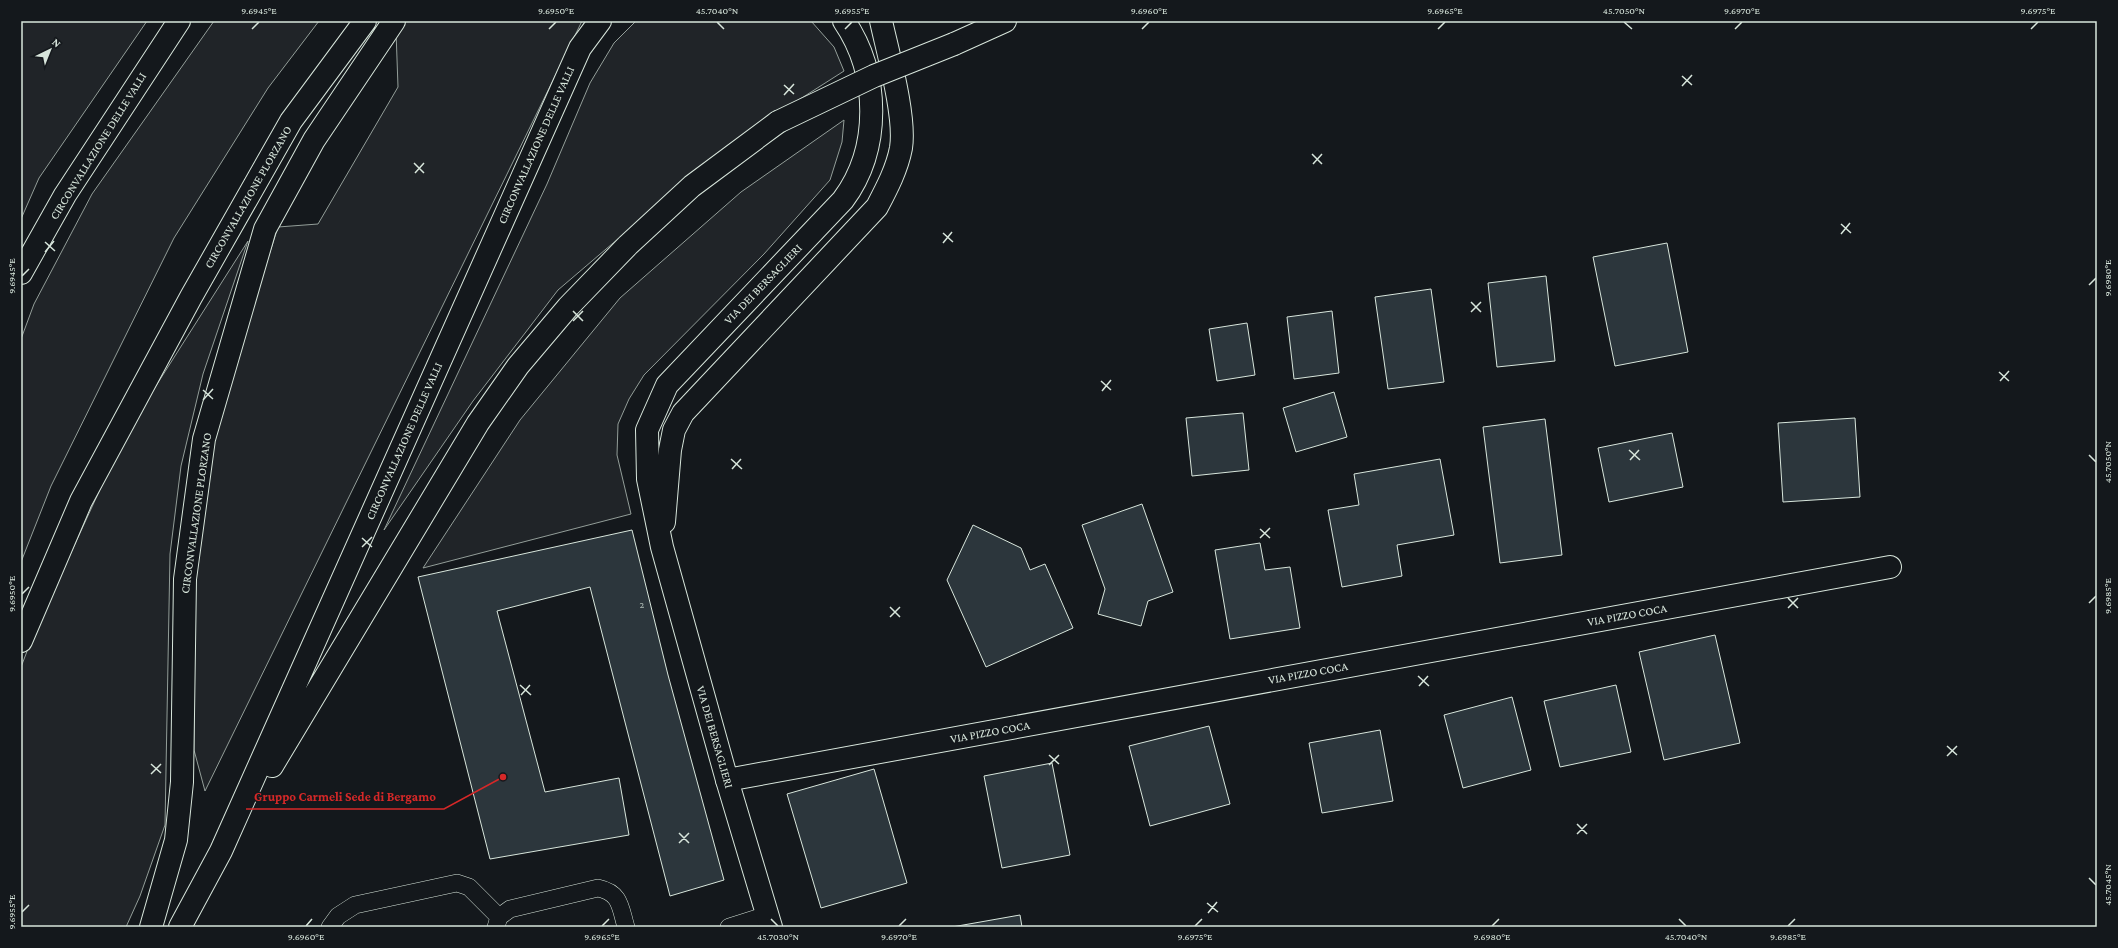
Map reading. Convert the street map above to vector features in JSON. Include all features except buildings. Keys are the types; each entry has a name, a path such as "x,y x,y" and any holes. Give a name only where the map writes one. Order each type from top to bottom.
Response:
{"main road":[{"name":"CIRCONVALLAZIONE DELLE VALLI","path":"21,273 65,195 179,21"},
{"name":"CIRCONVALLAZIONE PLORZANO","path":"21,641 81,501 191,297 291,121 365,21"},
{"name":"CIRCONVALLAZIONE PLORZANO","path":"151,927 176,840 182,782 185,579 204,439 265,229 314,140 394,21"},
{"name":"CIRCONVALLAZIONE DELLE VALLI","path":"180,927 221,851 580,48 600,21"},
{"name":"VIA DEI BERSAGLIERI","path":"769,921 727,780 662,547 648,479 646,449 647,430 667,385 844,200 854,186 862,169 868,149 871,124 870,88 867,70 859,48 844,21"},
{"name":"VIA DEI BERSAGLIERI","path":"662,547 670,450 674,430 684,413 877,207 891,180 901,147 900,111 881,21"},
{"path":"221,851 478,423 518,366 568,307 628,245 692,186 778,122 874,76 954,44 1006,21"},
{"name":"VIA PIZZO COCA","path":"727,780 1890,567"}],"lane":[{"path":"330,927 338,916 355,905 457,883 469,887 498,922 510,909 598,888 609,890 617,898 626,927"},
{"path":"728,927 769,921"}],"shaded area":[{"path":"21,21 147,21 39,178 21,219"},
{"path":"214,21 319,21 268,88 174,238 51,486 21,562 21,339 34,304 92,194"},
{"path":"405,21 582,21 205,791 194,750 194,578 210,440 278,227 318,224 398,87 396,31"},
{"path":"636,21 811,21 834,47 844,71 728,145 558,290 473,401 384,530 547,184 590,83 614,43"},
{"path":"844,120 842,142 830,180 764,254 644,375 629,399 618,424 617,455 631,514 423,568 520,420 620,298 741,192"},
{"path":"248,241 203,374 181,466 170,554 165,825 140,896 126,927 21,927 21,667 34,633 126,433"}],"place":[{"name":"Gruppo Carmeli Sede di Bergamo","path":"503,777"}]}
